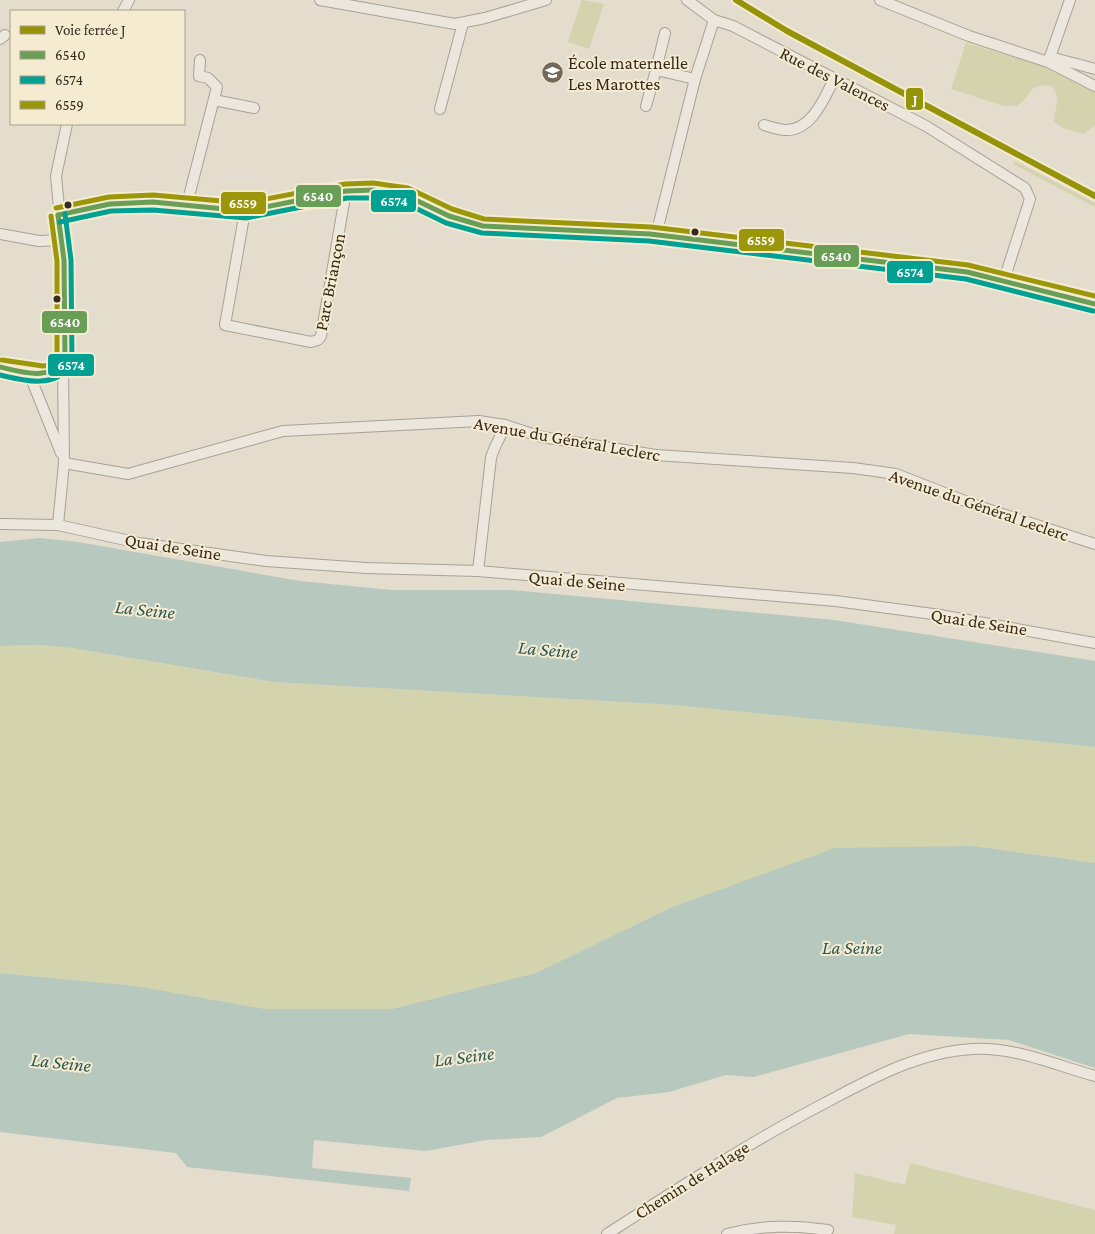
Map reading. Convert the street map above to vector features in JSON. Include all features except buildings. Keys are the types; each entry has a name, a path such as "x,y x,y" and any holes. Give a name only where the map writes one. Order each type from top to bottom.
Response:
{"street":[{"path":"320,0 359,3 446,23 463,23 485,18 546,0"},
{"name":"Rue des Valences","path":"687,0 714,20 733,26 926,126 1025,188 1030,199 1004,280"},
{"path":"880,0 969,36 1049,60 1095,69"},
{"path":"1049,60 1070,0"},
{"path":"656,235 695,78 714,20"},
{"path":"440,108 463,23"},
{"path":"646,106 665,33"},
{"path":"187,204 217,87 208,78 199,76 200,60"},
{"path":"1049,60 1095,86"},
{"path":"656,70 695,78"},
{"path":"764,125 785,130 804,123 820,108 834,79"},
{"path":"214,100 254,108"},
{"path":"0,367 46,374 59,367 66,355 66,316 56,176 67,125"},
{"path":"58,215 110,204 152,202 245,210 346,191 373,190 405,195 449,216 483,226 656,235 962,272 1004,280 1095,304"},
{"name":"Parc Briançon","path":"245,210 225,325 311,342 318,340 321,336 346,191"},
{"path":"0,234 39,241 61,240"},
{"path":"58,525 64,459 65,382 59,367"},
{"path":"30,372 64,459"},
{"name":"Avenue du Général Leclerc","path":"64,459 128,474 283,432 479,421 542,437 656,455 853,468 896,474 978,506 1095,544"},
{"path":"478,571 491,458 504,426"},
{"name":"Quai de Seine","path":"0,524 58,525 139,543 266,561 366,568 478,571 836,602 940,615 1095,643"},
{"name":"Chemin de Halage","path":"607,1234 777,1127 886,1071 939,1053 975,1049 1024,1053 1095,1076"},
{"path":"727,1234 756,1227 797,1226 828,1230"}],"green space":[{"path":"582,0 604,4 589,49 568,42"},
{"path":"966,43 1038,64 1095,91 1095,125 1084,134 1063,128 1054,122 1057,94 1051,86 1033,89 1016,106 1004,106 951,89"},
{"path":"1015,161 1095,203 1095,207 1013,164"},
{"path":"41,645 72,648 273,682 674,705 1095,747 1095,863 972,846 670,908 536,973 392,1009 265,1009 136,986 0,973 0,646"},
{"path":"910,1163 1095,1210 1095,1234 894,1234 896,1225 852,1217 855,1173 905,1185"}],"water":[{"name":"La Seine","path":"40,538 78,542 300,581 391,590 512,590 834,620 1095,661 1095,747 674,705 273,682 72,648 41,645 0,646 0,542"},
{"name":"La Seine","path":"972,846 1095,863 1095,1068 1009,1040 909,1034 754,1077 726,1075 669,1092 617,1098 541,1137 486,1140 426,1151 314,1140 312,1168 411,1178 409,1191 187,1167 176,1153 0,1132 0,973 136,986 265,1009 392,1009 536,973 670,908 835,848"}],"rail line":[{"name":"J","path":"736,0 787,31 1095,196"}],"transit line":[{"name":"6559","path":"56,208 109,197 153,195 245,203 345,184 373,183 408,188 452,209 484,219 651,227 968,265 1095,296"},
{"name":"6540","path":"58,215 110,204 153,202 245,211 346,191 373,190 405,195 449,216 483,226 650,234 967,272 1095,304"},
{"name":"6574","path":"60,222 111,211 153,210 246,218 347,198 373,198 403,202 446,223 482,233 649,241 966,279 1093,311"},
{"name":"6574","path":"0,375 29,381 48,380 65,372 72,364 71,260 65,214"},
{"name":"6540","path":"0,367 26,373 43,373 51,371 65,361 64,260 58,215"},
{"name":"6559","path":"2,360 43,366 50,365 57,358 57,261 51,216"}],"place":[{"name":"École maternelle Les Marottes","path":"552,73"}]}
